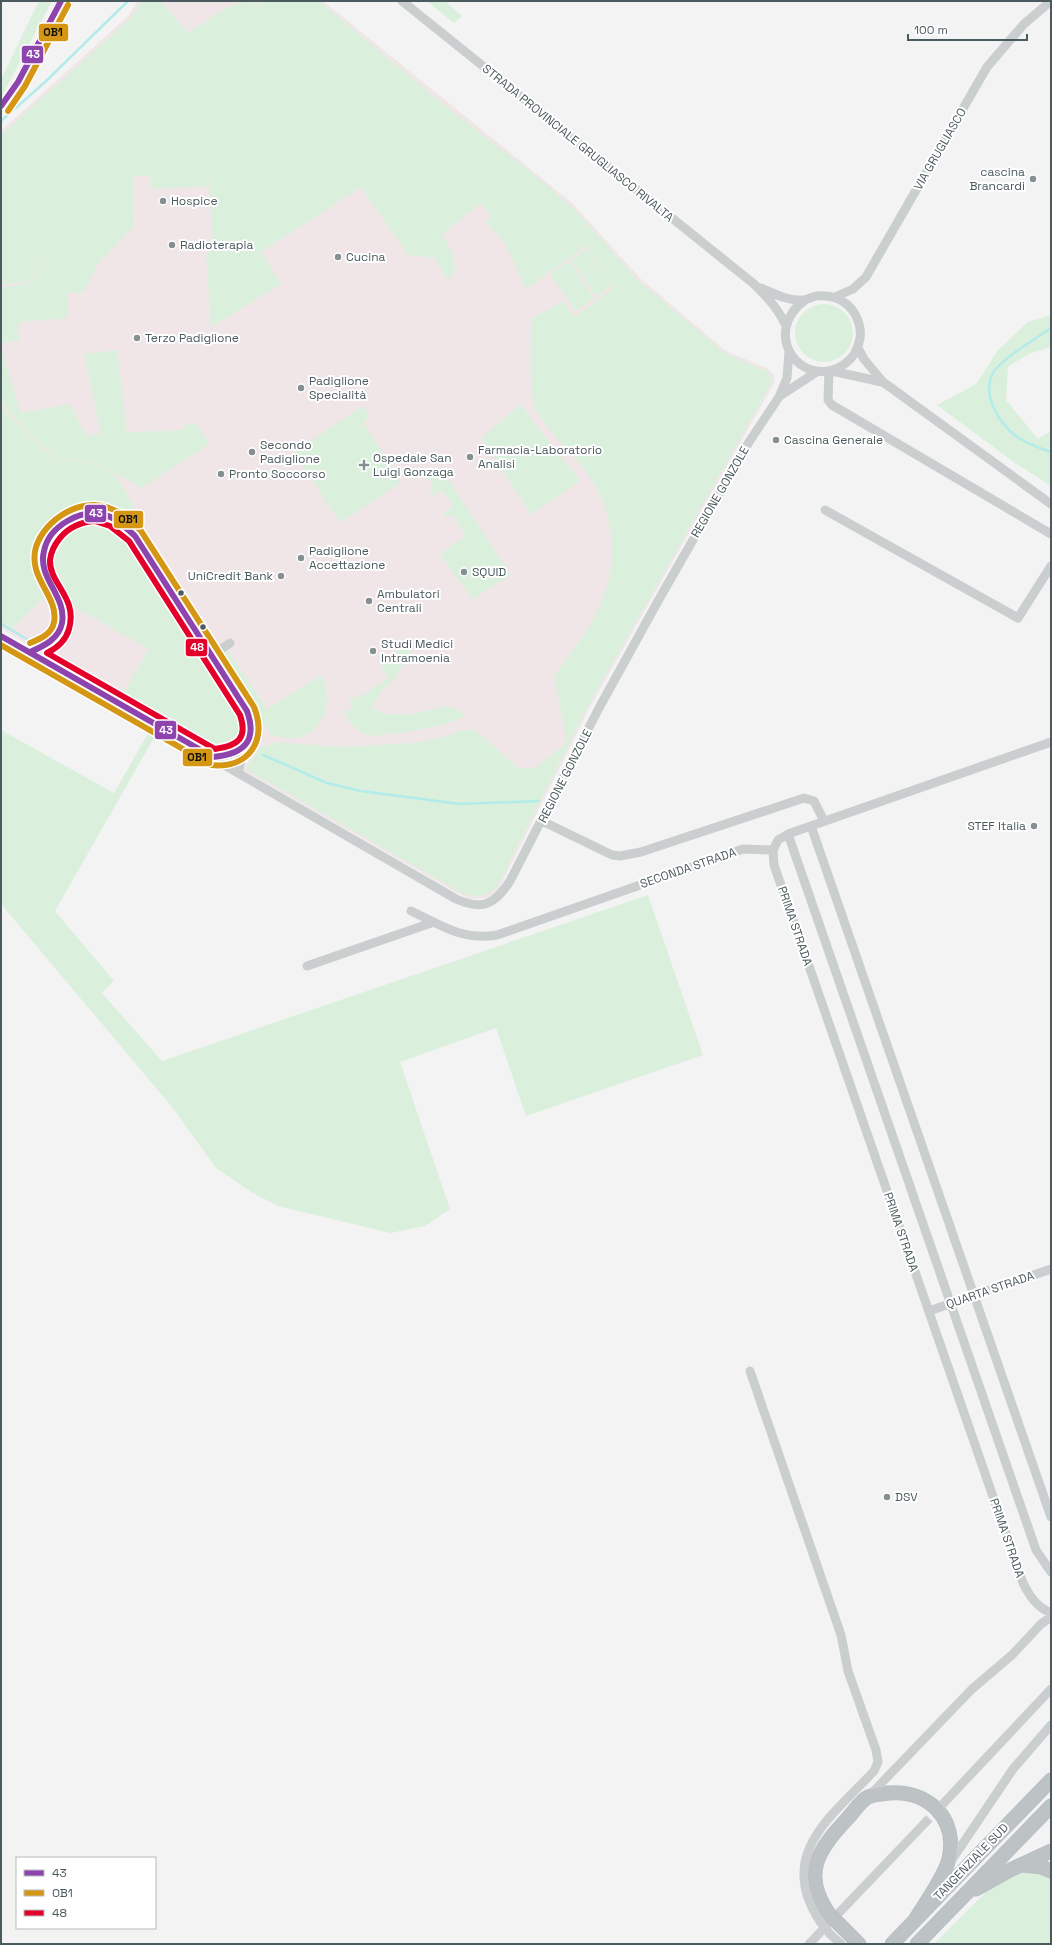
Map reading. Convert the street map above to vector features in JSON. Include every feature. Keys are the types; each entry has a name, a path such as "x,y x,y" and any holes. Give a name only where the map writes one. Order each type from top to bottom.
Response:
{"highway":[{"name":"TANGENZIALE SUD","path":"892,1944 1051,1780"},
{"path":"859,1944 835,1930 825,1919 817,1891 815,1875 818,1858 828,1839 868,1797 903,1792 922,1798 936,1808 946,1823 950,1834 951,1847 949,1859 944,1872 915,1920"},
{"name":"TANGENZIALE SUD","path":"917,1944 1051,1806"},
{"path":"961,1898 1010,1870 1051,1851"},
{"path":"1023,1864 1041,1866 1051,1871"}],"street":[{"path":"1,106 18,82 61,1"},
{"name":"STRADA PROVINCIALE GRUGLIASCO RIVALTA","path":"402,1 754,284"},
{"name":"VIA GRUGLIASCO","path":"835,297 853,289 866,276 987,67 1024,24 1051,1"},
{"path":"754,284 777,295 805,300"},
{"path":"754,284 772,302 786,326"},
{"path":"830,371 846,363 858,348 861,336 860,323 850,308 835,297 815,296 805,300 793,311 786,326 785,339 789,351 796,361 806,368 818,371 830,371 882,382"},
{"path":"858,348 870,368 882,382 1051,504"},
{"name":"REGIONE GONZOLE","path":"1,636 213,757 444,893 473,905 480,906 498,898 510,881 599,708 662,594 749,442 779,397 787,378 789,351"},
{"name":"REGIONE GONZOLE","path":"779,397 818,371"},
{"path":"830,371 828,400 832,405 1051,534"},
{"path":"825,510 1018,618 1051,566"},
{"path":"30,652 52,641 61,628 63,622 62,610 43,571 43,552 46,543 51,536 71,518 91,513 105,515 114,519 135,536 247,711 252,722 252,734 246,744 238,772"},
{"path":"211,656 230,643"},
{"path":"773,850 778,840 788,834 1051,742"},
{"path":"213,757 225,757 236,753 246,744"},
{"path":"542,820 604,852 620,856 641,852 804,798 814,801 824,821"},
{"path":"811,826 1051,1517"},
{"name":"PRIMA STRADA","path":"788,834 1036,1550 1051,1572"},
{"name":"SECONDA STRADA","path":"411,911 470,937 496,935 743,849 773,850"},
{"name":"PRIMA STRADA","path":"773,850 774,865 1023,1583 1028,1593 1041,1609 1050,1617"},
{"path":"307,966 434,922"},
{"name":"QUARTA STRADA","path":"929,1311 1051,1269"},
{"path":"750,1371 841,1635 848,1671 876,1750 878,1762 874,1771 825,1822 814,1836 807,1853 803,1887 809,1905 825,1919"},
{"path":"868,1797 972,1689 1012,1655 1041,1624 1050,1617"},
{"path":"941,1806 1051,1689"},
{"path":"944,1872 967,1840 1013,1769 1051,1725"},
{"path":"809,1944 923,1825"},
{"path":"835,1930 840,1944"}],"shaded area":[{"name":"Ospedale San Luigi Gonzaga","path":"137,1 323,1 571,202 641,279 726,351 767,368 774,375 775,381 772,387 591,705 499,888 494,894 486,898 471,899 459,894 243,770 255,750 246,745 211,751 45,656 1,628 1,131 129,15"}],"green space":[{"path":"39,1 52,1 1,98 1,79"},
{"path":"142,1 160,1 188,33 235,4 243,2 249,1 257,5 259,1 319,1 452,111 547,185 578,213 639,281 725,353 769,372 772,381 770,386 589,704 497,887 493,891 484,895 475,896 460,892 246,769 260,747 270,746 271,742 342,747 412,743 440,738 460,731 473,730 483,736 518,768 535,768 567,742 554,676 597,613 607,587 610,571 612,554 611,538 609,521 604,505 589,476 547,426 536,410 533,402 530,353 531,319 563,301 574,317 615,287 587,245 526,289 505,243 485,222 492,216 481,203 442,234 450,249 455,264 453,275 447,279 435,258 408,255 361,187 261,252 281,284 211,327 206,255 213,242 208,175 208,186 151,189 150,175 133,176 134,226 97,265 84,292 68,293 68,318 18,322 19,341 1,343 1,288 30,282 55,232 29,281 1,285 1,135 132,17"},
{"path":"427,1 445,1 462,16 454,23"},
{"path":"587,248 613,285 596,296 571,260"},
{"path":"569,261 594,298 576,311 550,274"},
{"path":"824,304 835,306 848,317 851,322 853,333 851,344 840,357 835,360 824,362 813,360 800,349 797,344 795,333 797,322 808,309 813,306"},
{"path":"1051,315 1051,347 1028,354 1008,367 1006,400 1038,439 1051,431 1051,486 1015,463 937,405 976,384 998,350 1028,322"},
{"path":"1,348 21,413 69,404 87,436 101,434 84,354 117,350 127,432 184,430 185,424 196,423 209,444 142,488 113,472 88,461 60,459 42,447 1,402"},
{"path":"520,404 580,481 531,515 482,438"},
{"path":"1,405 41,448 60,460 88,462 112,472 123,487 142,522 137,527 114,511 105,508 92,507 79,509 66,514 54,522 45,531 38,542 34,555 34,568 38,582 46,596 10,630 1,624"},
{"path":"363,406 370,417 363,422 401,482 340,523 294,452"},
{"path":"440,467 511,575 472,599 440,554 466,536 452,515 447,518 443,513 453,506 442,490 433,496 429,491 434,488 427,477"},
{"path":"93,520 121,527 128,535 245,713 248,731 242,743 236,747 220,751 211,751 120,699 149,649 65,602 54,583 50,571 49,558 51,549 64,530 81,521"},
{"path":"406,645 412,652 395,678 382,690 372,708 385,714 412,714 446,706 458,710 466,716 436,726 406,732 373,736 365,734 351,723 344,711 352,708 349,700 364,694 388,678 381,666 392,655"},
{"path":"228,651 267,709 321,675 326,689 327,702 324,715 318,725 309,733 298,738 285,738 271,734 219,658"},
{"path":"152,726 158,731 55,911 114,981 102,993 162,1061 648,895 703,1055 526,1116 496,1028 400,1062 450,1209 425,1226 390,1233 278,1206 251,1192 215,1167 172,1107 1,904 1,730 114,793"},
{"path":"1031,1870 1051,1876 1051,1944 934,1944 992,1886 1011,1875"}],"waterway":[{"path":"1,121 45,82 128,1"},
{"path":"1051,328 1011,355 997,367 993,373 989,391 994,409 1004,425 1025,442 1051,452"},
{"path":"1,624 32,642"},
{"path":"263,755 327,783 361,791 460,804 539,801"}],"tunnel":[{"path":"923,1825 940,1807"}],"transit line":[{"name":"43","path":"1,106 18,82 61,1"},
{"name":"OB1","path":"8,111 25,86 68,5"},
{"name":"OB1","path":"1,645 211,765 224,765 235,762 245,757 252,750 258,731 258,719 254,707 141,531 114,510 98,505 76,508 56,519 41,537 36,547 34,558 39,577 52,604 54,622 48,633 30,643"},
{"name":"43","path":"1,636 213,757 233,753 240,749 249,738 251,731 247,711 135,536 109,516 86,514 76,517 59,527 47,542 43,561 48,579 60,604 62,623 54,638 30,652"},
{"name":"48","path":"95,521 110,526 129,541 240,715 243,730 239,740 235,743 230,746 215,749 47,653 58,646 66,637 71,618 67,599 51,569 50,560 52,551 58,540 71,528 80,524 95,521"}],"place":[{"name":"cascina Brancardi","path":"1033,179"},
{"name":"Hospice","path":"163,201"},
{"name":"Radioterapia","path":"172,245"},
{"name":"Cucina","path":"338,257"},
{"name":"Terzo Padiglione","path":"137,338"},
{"name":"Padiglione Specialità","path":"301,388"},
{"name":"Cascina Generale","path":"776,440"},
{"name":"Secondo Padiglione","path":"252,452"},
{"name":"Farmacia-Laboratorio Analisi","path":"470,457"},
{"name":"Ospedale San Luigi Gonzaga","path":"364,465"},
{"name":"Pronto Soccorso","path":"221,474"},
{"name":"Padiglione Accettazione","path":"301,558"},
{"name":"SQUID","path":"464,572"},
{"name":"UniCredit Bank","path":"281,576"},
{"name":"Ambulatori Centrali","path":"369,601"},
{"name":"Studi Medici Intramoenia","path":"373,651"},
{"name":"STEF Italia","path":"1034,826"},
{"name":"DSV","path":"887,1497"}]}
